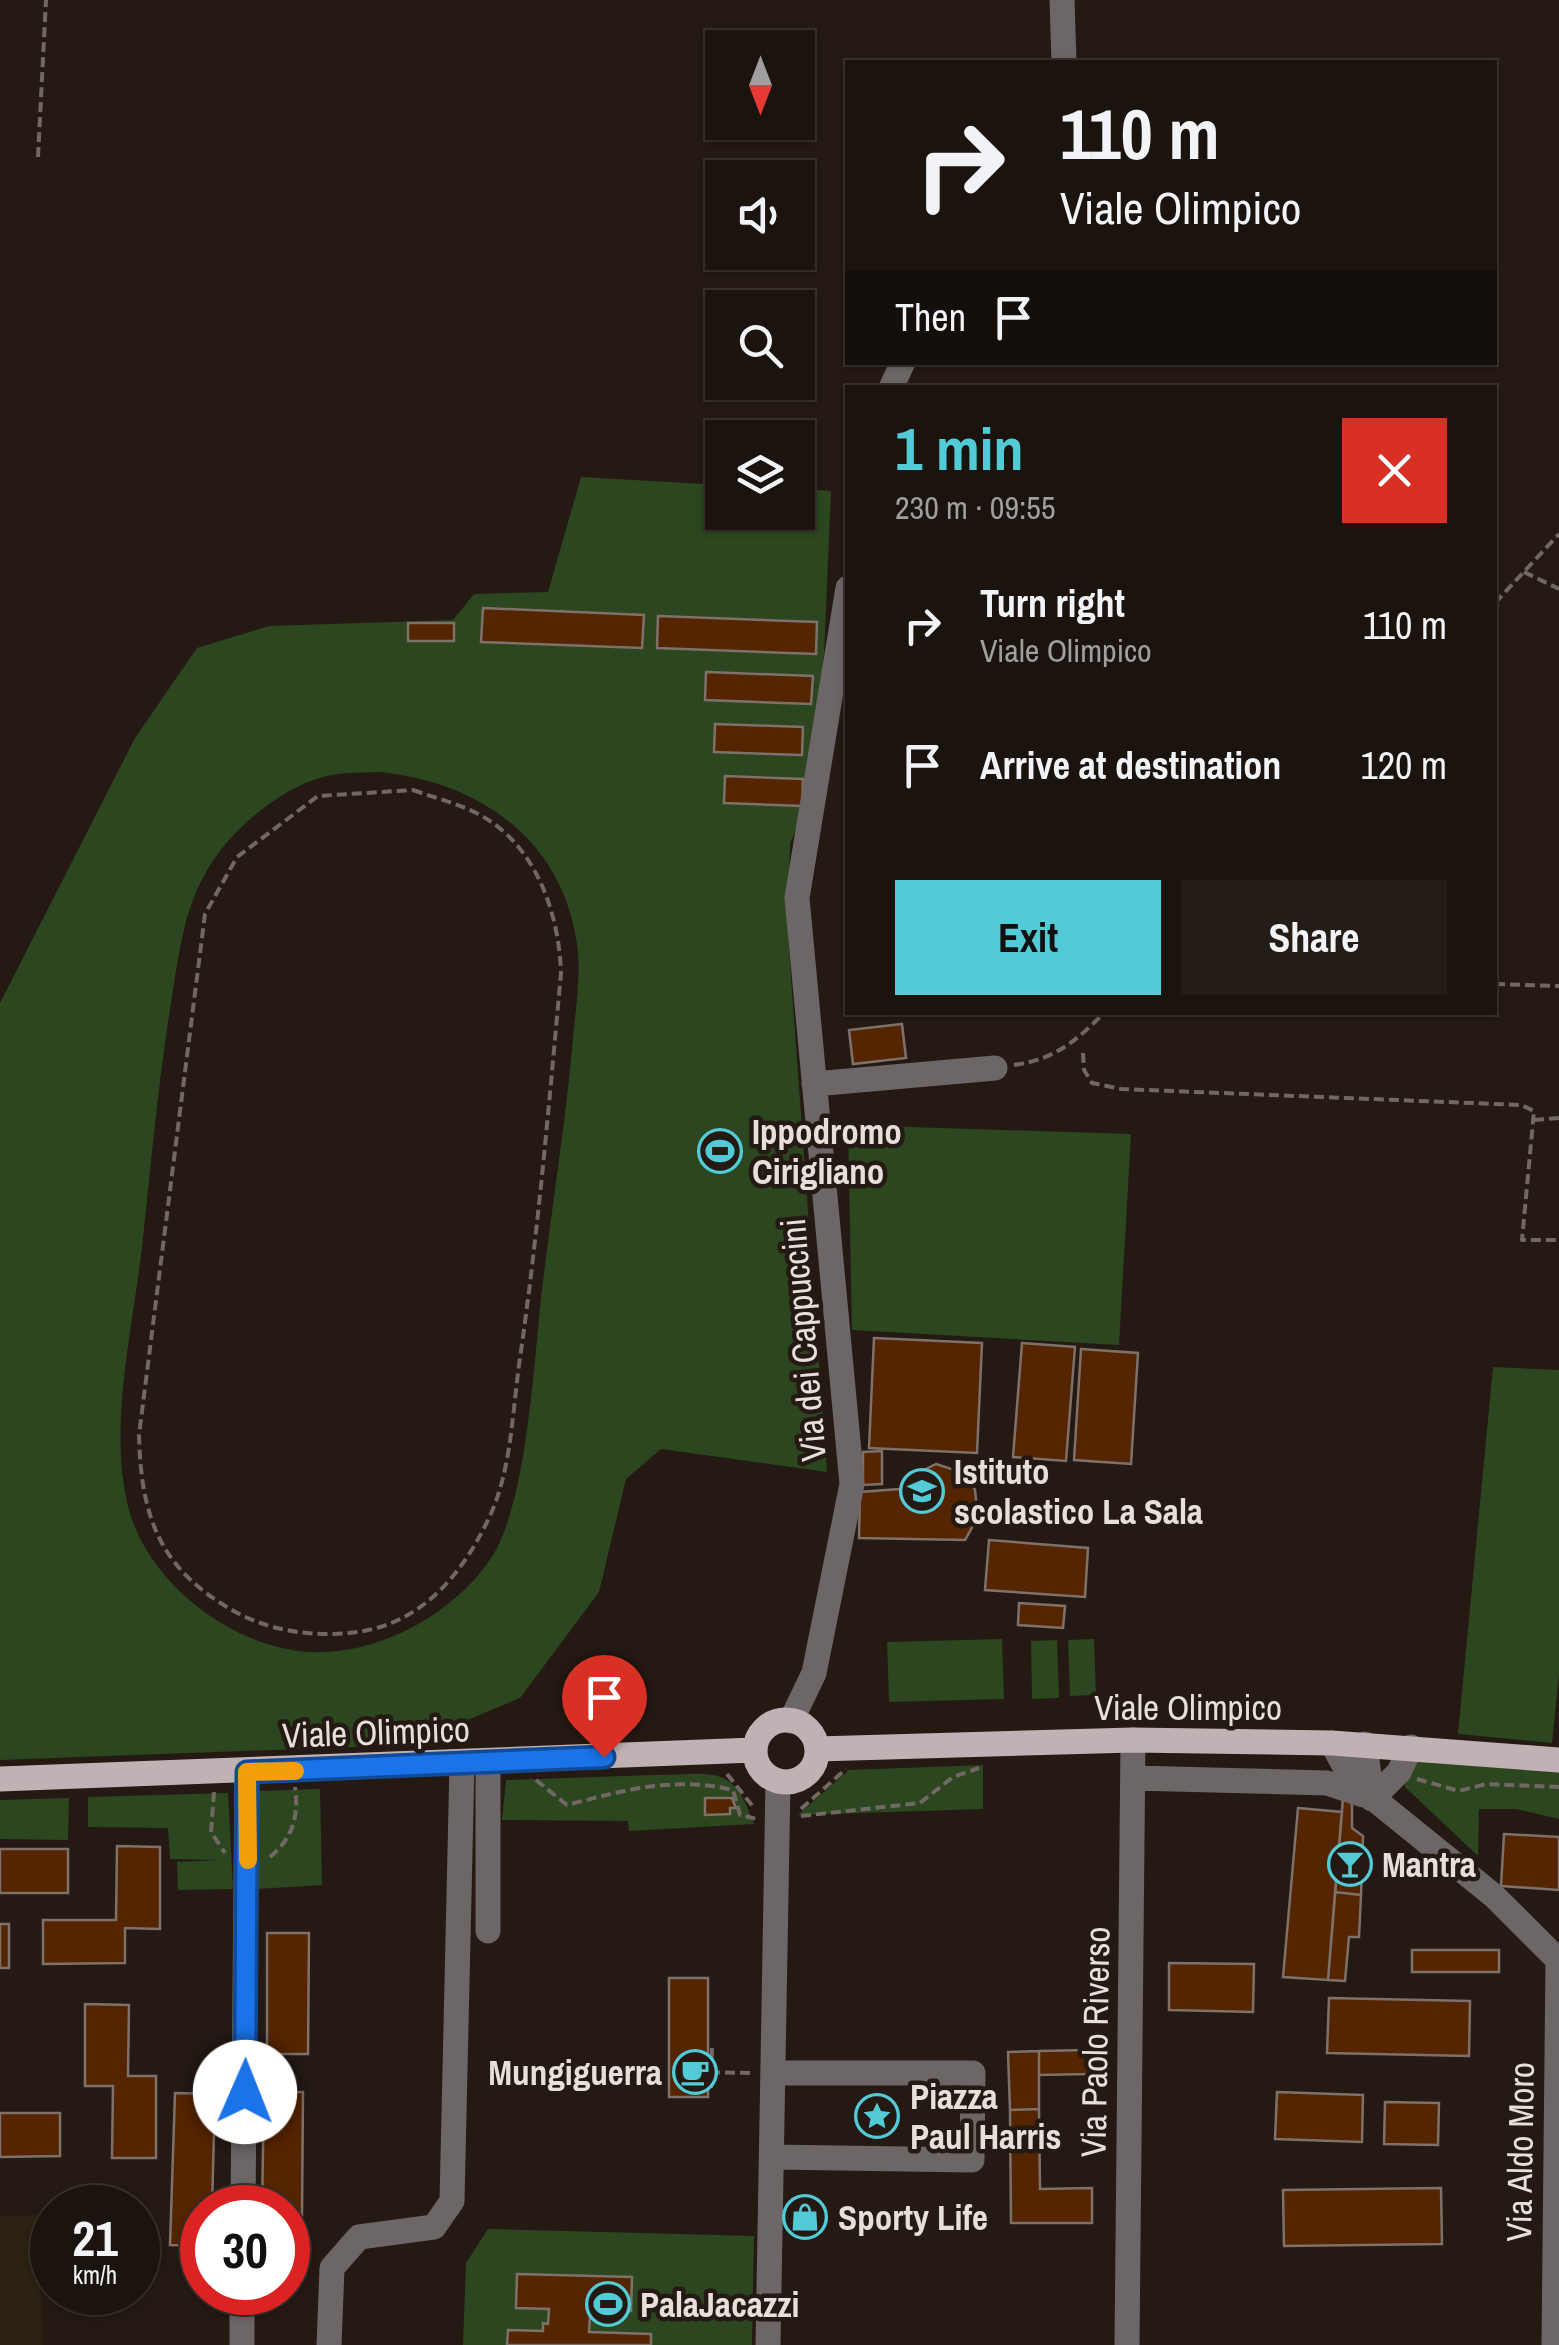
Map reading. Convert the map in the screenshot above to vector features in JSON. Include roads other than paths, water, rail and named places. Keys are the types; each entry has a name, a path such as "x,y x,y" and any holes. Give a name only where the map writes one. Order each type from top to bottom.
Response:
{"main road":[{"path":"781,1720 809,1730 817,1749 806,1775 778,1781 761,1770 754,1750 762,1730 781,1720"},
{"name":"Viale Olimpico","path":"817,1749 1134,1740 1375,1745 1559,1760"},
{"name":"Viale Olimpico","path":"0,1780 754,1750"}],"street":[{"path":"1062,0 1064,60"},
{"name":"Via dei Cappuccini","path":"791,1721 814,1673 852,1484 798,898 845,607"},
{"path":"814,1084 994,1068"},
{"name":"Via Paolo Riverso","path":"1127,2345 1134,1740"},
{"path":"1332,1743 1342,1768 1372,1798 1559,1960"},
{"path":"1372,1798 1384,1770 1375,1745"},
{"path":"1372,1798 1399,1772 1411,1747"},
{"path":"488,1763 488,1931"},
{"path":"330,2345 332,2268 359,2237 434,2228 452,2201 462,1764"},
{"path":"243,2185 247,1772"},
{"path":"1133,1778 1327,1783 1372,1798"},
{"path":"768,2345 778,1781"},
{"name":"Via Aldo Moro","path":"1554,2345 1559,1960"},
{"path":"772,2157 972,2160 973,2073 774,2073"},
{"path":"242,2315 242,2345"}],"place":[{"name":"Ippodromo Cirigliano","path":"720,1151"},
{"name":"Istituto scolastico La Sala","path":"922,1491"},
{"name":"Mantra","path":"1350,1864"},
{"name":"Mungiguerra","path":"695,2072"},
{"name":"Piazza Paul Harris","path":"877,2116"},
{"name":"Sporty Life","path":"805,2217"},
{"name":"PalaJacazzi","path":"608,2304"}]}
